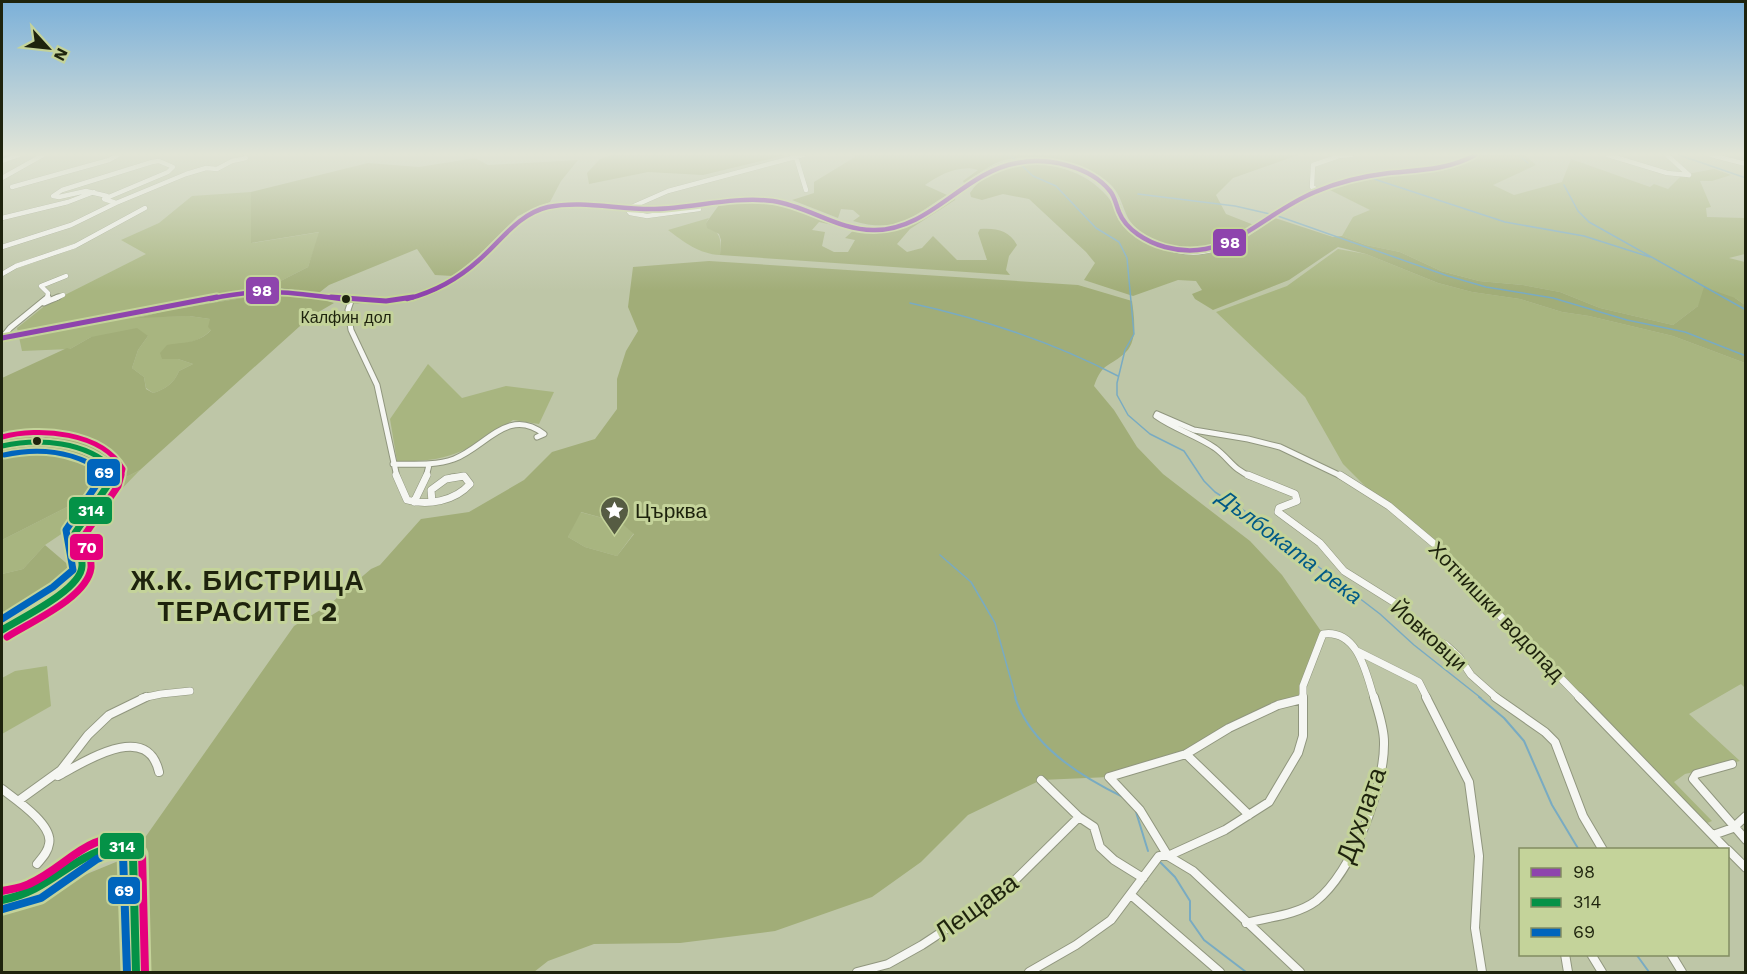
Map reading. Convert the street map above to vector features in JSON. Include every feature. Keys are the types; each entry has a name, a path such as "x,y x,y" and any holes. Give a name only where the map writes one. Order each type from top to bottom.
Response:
{"street":[{"path":"2,218 72,200"},
{"path":"108,200 116,203"},
{"path":"2,247 71,225 122,200"},
{"path":"627,208 645,200"},
{"path":"2,338 254,291 292,291 371,303 400,300 439,287 484,255 517,219 533,211 560,207 657,210 742,200"},
{"path":"763,200 804,208 861,228 884,230 906,223 942,200"},
{"path":"1114,200 1124,221 1131,229 1161,245 1178,250 1199,252 1217,250 1233,243 1296,200"},
{"path":"2,274 16,266 75,246 145,208"},
{"path":"627,208 630,213 647,216 699,208"},
{"path":"43,303 48,295 41,286 66,276"},
{"path":"2,338 10,328 43,303 63,295"},
{"path":"351,301 348,307 347,322 377,384 393,464 407,500 423,504 432,502 460,493 470,484 464,476 458,475 445,479 430,490 432,502"},
{"name":"Хотнишки водопад","path":"1157,414 1195,430 1243,437 1282,448 1338,474 1380,501 1433,543 1464,572 1477,592 1725,848"},
{"name":"Йовковци","path":"1157,414 1156,416 1171,427 1215,448 1238,471 1295,494 1297,501 1279,508 1278,512 1320,543 1344,571 1400,606 1422,633 1446,645 1459,657 1486,689 1545,732 1555,742 1583,816 1602,848"},
{"path":"393,464 429,465 464,456 508,425 518,423 533,426 544,434 537,437"},
{"path":"2,446 34,440 56,440 107,462 114,469 110,482 75,533 74,538 82,564 81,574 74,584 31,609 2,630"},
{"path":"414,502 421,484 430,472 429,465"},
{"path":"1029,972 1067,950 1115,916 1143,878 1152,861 1159,856 1168,856 1225,830 1269,802 1298,753 1304,736 1303,686 1323,634 1333,633 1352,642 1357,651 1419,682 1469,782 1479,856 1474,928 1482,972"},
{"name":"Духлата","path":"1246,923 1299,909 1317,900 1340,874 1359,838 1382,764 1384,742 1382,726 1357,651"},
{"path":"48,782 77,754 96,726 112,713 150,694 190,691"},
{"path":"1300,972 1193,871 1168,856 1140,810 1109,777 1186,754 1239,723 1278,705 1302,699"},
{"path":"18,801 104,751 120,747 135,747 150,753 158,762 159,772"},
{"path":"1186,754 1249,815"},
{"path":"1732,764 1696,774 1693,779 1733,828 1746,840"},
{"path":"1041,780 1079,817 1088,820 1094,827 1100,847 1114,860 1143,878"},
{"path":"2,789 18,801 48,831 50,841 37,864"},
{"path":"1713,835 1733,828 1746,816"},
{"name":"Лещава","path":"857,972 890,968 1004,891 1079,817"},
{"path":"2,900 18,898 40,889 95,849 116,843 130,846 133,855 136,972"},
{"name":"Хотнишки водопад","path":"1729,852 1746,868"},
{"path":"1131,895 1217,972"},
{"path":"1565,956 1568,972"},
{"path":"1592,956 1602,972"},
{"path":"1672,956 1682,972"}],"green space":[{"path":"187,200 251,200 252,243 320,232 308,267 249,297 140,317 189,316 210,319 211,330 208,333 190,342 175,344 162,359 178,359 193,364 179,371 175,379 166,387 153,393 146,388 144,377 132,368 138,350 148,336 91,337 70,349 22,351 17,328 47,304 146,254 121,240 159,223"},
{"path":"251,200 551,200 518,216 479,255 453,276 435,275 417,249 329,285 320,292 321,299 334,303 310,317 140,470 2,540 2,378 67,348 70,349 91,337 137,328 148,336 138,350 132,368 144,377 146,389 153,393 162,390 172,382 179,371 193,364 178,359 162,359 160,353 167,345 190,342 206,335 211,330 208,327 210,319 189,316 137,318 169,310 249,297 308,267 319,232 251,243"},
{"path":"793,200 938,200 903,221 882,226 853,221 860,216 853,210 841,209 838,218"},
{"path":"949,200 954,200 910,229 897,244 907,252 922,248 933,236 957,260 987,260 978,233 980,229 1002,231 1010,236 1017,245 1009,256 1006,270 1010,275 720,255 719,234 707,228 706,223 719,205 750,203 779,206 836,222 833,225 819,222 812,230 825,232 822,246 834,252 848,252 855,240 845,238 855,229 884,231 897,229 920,219"},
{"path":"1031,200 1110,200 1123,224 1130,231 1162,247 1195,254 1223,250 1248,237 1275,218 1333,237 1342,236 1366,245 1400,252 1441,271 1479,281 1523,285 1560,292 1600,308 1673,325 1698,306 1704,287 1735,298 1745,305 1745,363 1673,336 1562,312 1520,299 1472,292 1438,283 1366,254 1338,247 1289,280 1213,310 1195,299 1192,294 1202,290 1196,281 1178,280 1133,296 1084,280 1095,263"},
{"path":"1120,200 1219,200 1226,214 1254,225 1226,244 1215,248 1192,249 1155,240 1135,227"},
{"path":"1351,200 1708,200 1711,207 1706,208 1707,217 1745,218 1745,254 1729,258 1745,262 1745,305 1735,298 1698,306 1673,325 1600,308 1560,292 1523,285 1479,281 1441,271 1400,252 1366,245 1342,236 1353,217 1370,210"},
{"path":"709,218 706,223 719,236 720,255 699,250 668,230"},
{"path":"1338,249 1366,254 1438,283 1472,292 1520,299 1562,312 1673,336 1745,363 1745,688 1741,684 1689,714 1740,761 1685,774 1674,782 1712,821 1705,824 1745,862 1745,868 1729,852 1729,848 1726,848 1477,592 1464,572 1380,501 1343,464 1305,397 1216,312 1287,286"},
{"path":"709,261 1078,285 1132,301 1134,335 1130,347 1100,372 1094,386 1114,410 1137,447 1163,474 1250,541 1282,575 1323,634 1302,699 1278,705 1186,754 1109,777 1041,780 968,815 921,862 872,897 775,931 680,943 594,944 548,961 534,972 146,972 144,839 294,626 330,604 371,569 380,565 421,519 469,512 524,480 552,452 595,439 617,409 617,379 626,351 638,331 628,307 633,267","holes":["581,512 621,523 634,534 617,556 585,547 568,537"]},
{"path":"428,364 462,398 506,386 554,392 539,424 513,420 472,446 446,457 432,460 397,461 390,419"},
{"path":"140,470 109,502 45,545 23,569 2,574 2,540"},
{"path":"580,512 621,523 634,533 617,556 585,547 568,537"},
{"path":"45,545 72,568 34,600 2,643 2,574 23,569"},
{"path":"47,666 51,706 2,734 2,678 15,671"},
{"path":"133,855 136,972 2,972 2,903 9,906"}],"waterway":[{"name":"Дълбоката река","path":"1070,200 1096,228 1119,242 1127,258 1134,334 1125,350 1117,383 1117,395 1128,415 1150,434 1184,451 1204,481 1215,492 1251,515 1380,614 1414,645 1481,698"},
{"path":"1190,200 1235,206 1270,214"},
{"path":"1439,200 1505,222 1584,236 1650,257"},
{"path":"1572,200 1578,211 1589,222 1746,310"},
{"path":"1275,215 1448,276 1486,287 1553,298 1627,320 1685,332 1746,356"},
{"path":"910,303 1016,332 1068,352 1118,376"},
{"path":"940,555 971,582 995,623 1016,698"},
{"path":"1015,697 1032,730 1058,757 1090,779 1123,797"},
{"name":"Дълбоката река","path":"1479,697 1504,718 1524,741 1552,805 1578,848"},
{"path":"1136,812 1148,851"},
{"path":"1159,861 1175,877 1190,901 1190,920 1204,940 1246,972"},
{"name":"Дълбоката река","path":"1637,956 1649,972"}],"transit line":[{"name":"98","path":"2,338 253,291 272,290 348,300 405,299 436,289 464,273 520,220 539,210 563,205 654,209 736,200"},
{"name":"98","path":"765,200 787,204 844,225 873,230 888,229 908,223 946,200"},
{"name":"98","path":"1115,200 1122,219 1132,229 1162,246 1184,251 1204,251 1222,246 1297,200"},
{"name":"70","path":"2,437 33,431 64,434 101,448 119,461 123,469 118,486 84,536 91,564 88,578 70,598 7,637"},
{"name":"314","path":"2,446 36,441 57,443 97,457 114,469 110,482 75,533 82,564 79,577 60,594 2,630"},
{"name":"69","path":"2,619 53,587 73,570 66,530 102,478 104,471 81,458 56,452 30,451 4,455"},
{"name":"70","path":"2,891 33,882 92,843 119,836 134,838 142,854 145,972"},
{"name":"314","path":"2,900 38,889 91,853 115,846 130,846 133,855 136,972"},
{"name":"69","path":"3,909 41,898 97,859 107,855 123,854 127,972"}],"place":[{"name":"Калфин дол","path":"346,299"},
{"name":"Църква","path":"614,536"}],"district":[{"name":"Ж.К. БИСТРИЦА ТЕРАСИТЕ 2","path":"248,596"}]}
